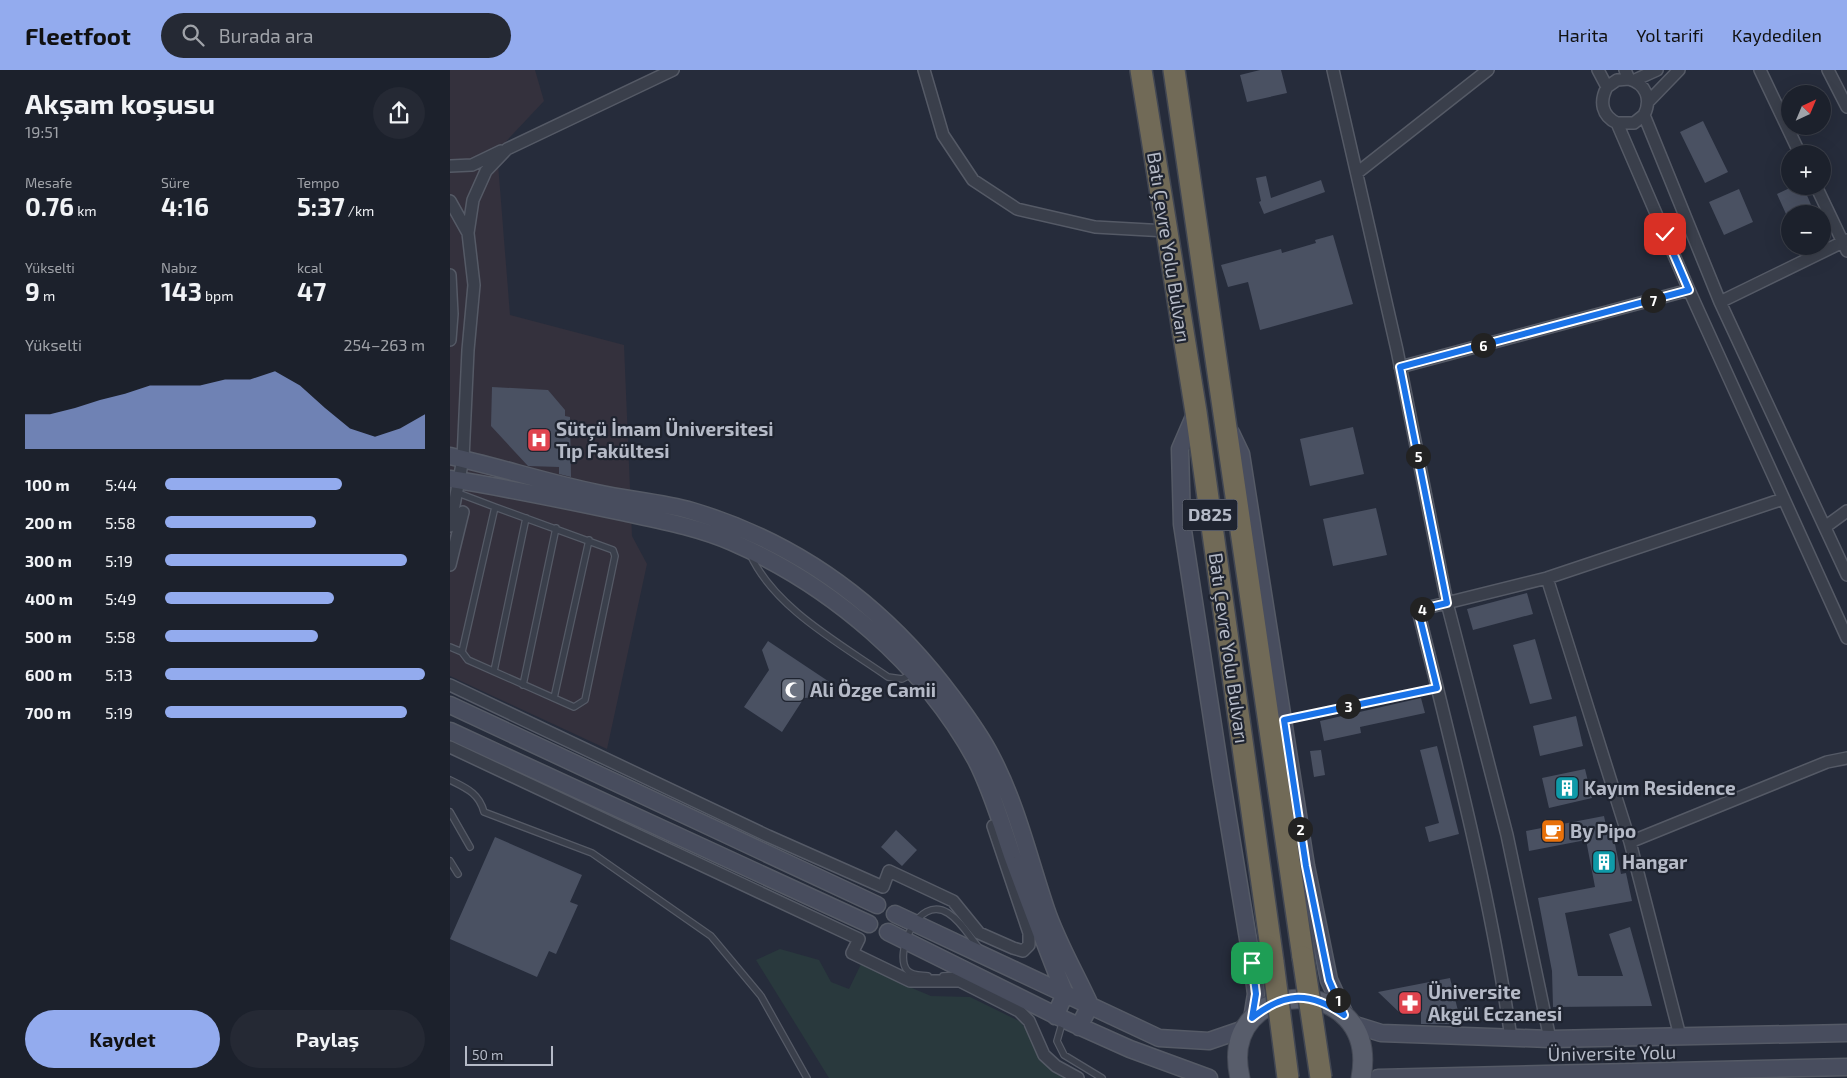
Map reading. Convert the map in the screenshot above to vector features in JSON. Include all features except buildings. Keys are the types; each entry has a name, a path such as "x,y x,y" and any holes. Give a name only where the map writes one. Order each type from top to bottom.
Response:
{"highway":[{"name":"Batı Çevre Yolu Bulvarı","path":"1141,70 1196,412 1288,1078"},
{"name":"Batı Çevre Yolu Bulvarı","path":"1174,70 1321,1078"}],"main road":[{"path":"1240,1078 1236,1064 1238,1046 1248,1024 1268,1005 1287,998 1308,997 1328,1003 1348,1020 1362,1050 1361,1078"}],"street":[{"path":"450,166 472,165 673,70"},
{"path":"924,70 943,135 972,180 1017,209 1095,227 1167,232"},
{"path":"1333,70 1400,367 1447,603 1507,835 1550,1039"},
{"path":"1357,174 1488,70"},
{"path":"1598,70 1607,88"},
{"path":"1656,70 1617,80 1607,88 1602,102 1604,110 1608,117 1617,123 1689,290 1847,638"},
{"path":"1617,123 1634,123 1644,115 1648,102 1679,70"},
{"path":"1760,70 1796,145"},
{"path":"1828,70 1847,107"},
{"path":"1630,76 1644,88 1648,102"},
{"path":"1644,115 1720,302 1847,575"},
{"path":"450,526 456,484 474,285 468,233 472,200 486,171 507,149"},
{"path":"1720,302 1846,244 1821,195"},
{"path":"450,201 468,233"},
{"path":"450,275 452,314 450,340"},
{"path":"1400,367 1689,290"},
{"path":"895,914 1159,1038 1209,1041 1248,1024 1256,994 1252,963 1220,777 1182,524 1180,448 1196,412"},
{"path":"1227,426 1241,454 1306,866 1327,971 1348,1020 1381,1033 1511,1038 1550,1039 1847,1033"},
{"path":"457,458 595,493 691,511 785,548 821,569 852,592 895,630 920,668 925,683 976,761 988,787 1034,917 1065,994 1059,1018"},
{"path":"456,484 682,525 730,541 779,564 839,604 920,668 973,725 1009,792 1047,912 1090,1006"},
{"path":"1511,1038 1499,957 1418,610 1548,578 1783,499"},
{"path":"1825,527 1847,511"},
{"path":"450,565 462,512"},
{"path":"1548,578 1630,842 1680,1036"},
{"path":"450,685 768,836 883,887 889,871 953,901 979,933 1023,951 1029,945 1028,933 993,826"},
{"path":"450,705 877,905"},
{"path":"450,731 869,924"},
{"path":"450,747 860,938 852,953 910,981 960,981 1019,1011 1029,1021 1044,1055 1056,1066 1078,1078"},
{"path":"1630,842 1827,762 1847,758"},
{"path":"888,932 1059,1018 1130,1049 1209,1078"},
{"path":"1079,1026 1090,1006"},
{"name":"Üniversite Yolu","path":"1378,1078 1706,1075 1847,1067"}],"lane":[{"path":"450,648 462,652 468,660 574,707 585,700 615,556 613,550 589,540 495,508 456,484"},
{"path":"462,652 495,508"},
{"path":"494,671 526,518"},
{"path":"524,685 556,528"},
{"path":"554,698 589,540"},
{"path":"748,549 757,570 792,608 888,677 902,679 920,668"},
{"path":"1284,720 1437,688"},
{"path":"450,780 473,792 481,801 484,812 592,853 711,936 761,996 807,1078"},
{"path":"450,812 470,847"},
{"path":"450,861 458,874"},
{"path":"974,975 935,976 913,974 907,970 904,964 906,942 914,923 919,916 932,910 948,913 965,930 986,957"},
{"path":"1059,1018 1057,1041 1064,1055 1102,1078"}],"shaded area":[{"name":"Sütçü İmam Üniversitesi Tıp Fakültesi","path":"450,70 535,70 544,101 497,151 510,315 624,345 632,536 647,564 607,749 450,676"},
{"path":"780,949 819,960 831,982 849,989 863,960 900,983 931,996 970,997 1021,1022 1048,1066 1071,1078 829,1078 756,960"}],"place":[{"name":"Sütçü İmam Üniversitesi Tıp Fakültesi","path":"539,440"},
{"name":"Ali Özge Camii","path":"793,690"},
{"name":"Kayım Residence","path":"1567,788"},
{"name":"By Pipo","path":"1553,831"},
{"name":"Hangar","path":"1604,862"},
{"name":"Üniversite Akgül Eczanesi","path":"1410,1003"}],"route":[{"path":"1252,963 1256,994 1252,1018 1268,1005 1287,998 1308,997 1328,1003 1344,1015 1329,980 1306,866 1284,720 1437,688 1418,610 1447,603 1400,367 1689,290 1665,234"}]}
